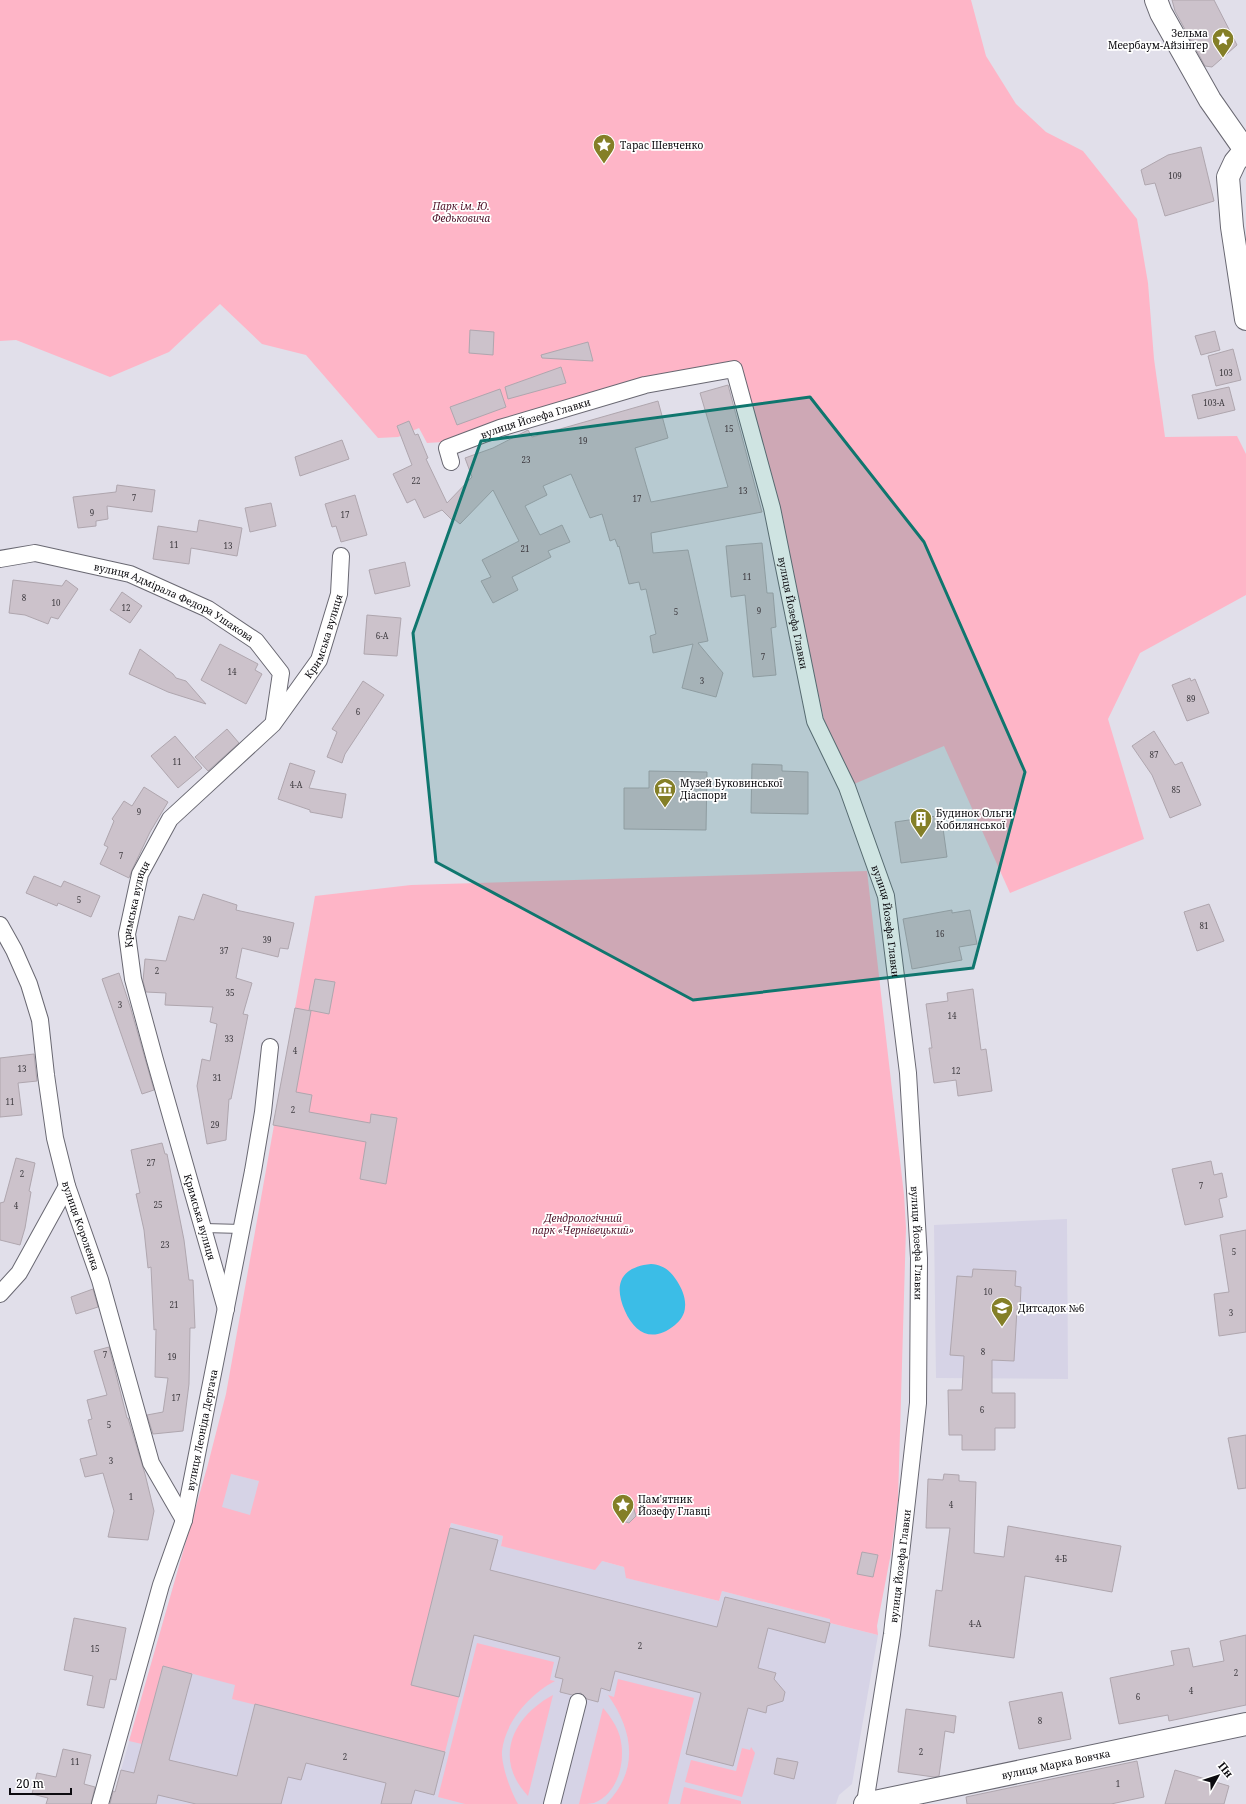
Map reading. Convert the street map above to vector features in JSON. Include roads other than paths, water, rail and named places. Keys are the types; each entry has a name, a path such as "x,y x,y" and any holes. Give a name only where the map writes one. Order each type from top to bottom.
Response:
{"street":[{"path":"1156,0 1210,100 1246,150 1235,162 1228,177 1232,226 1246,319"},
{"name":"вулиця Йозефа Главки","path":"451,462 447,448 500,428 645,386 734,369 772,508 815,721 847,787 886,896 908,1073 919,1258 918,1403 892,1634 865,1804"},
{"name":"вулиця Адмірала Федора Ушакова","path":"0,559 35,553 130,574 208,610 256,641 281,673 273,724"},
{"name":"Кримська вулиця","path":"226,1309 135,986 126,934 140,874 170,819 273,724 319,660 339,594 341,556"},
{"name":"вулиця Короленка","path":"0,925 14,950 29,984 40,1020 55,1138 67,1186 100,1280 151,1464 184,1520"},
{"name":"вулиця Леоніда Дергача","path":"100,1804 161,1585 184,1520 242,1229 263,1112 270,1047"},
{"path":"0,1294 19,1273 67,1186"},
{"path":"552,1804 578,1702"},
{"name":"вулиця Марка Вовчка","path":"865,1804 1246,1724"}],"lane":[{"path":"204,1228 242,1229"}],"water":[{"path":"651,1264 663,1267 672,1274 682,1290 685,1304 683,1315 677,1323 667,1331 652,1335 639,1330 629,1319 621,1301 620,1293 622,1278 626,1273 641,1266"}],"place":[{"name":"Зельма Меербаум-Айзінґер","path":"1223,58"},
{"name":"Тарас Шевченко","path":"604,164"},
{"name":"Музей Буковинської Діаспори","path":"665,808"},
{"name":"Будинок Ольги Кобилянської","path":"921,838"},
{"name":"Дитсадок №6","path":"1002,1328"},
{"name":"Пам'ятник Йозефу Главці","path":"623,1524"}],"park label":[{"name":"Парк ім. Ю. Федьковича","path":"461,212"},
{"name":"Дендрологічний парк «Чернівецький»","path":"583,1224"}]}
